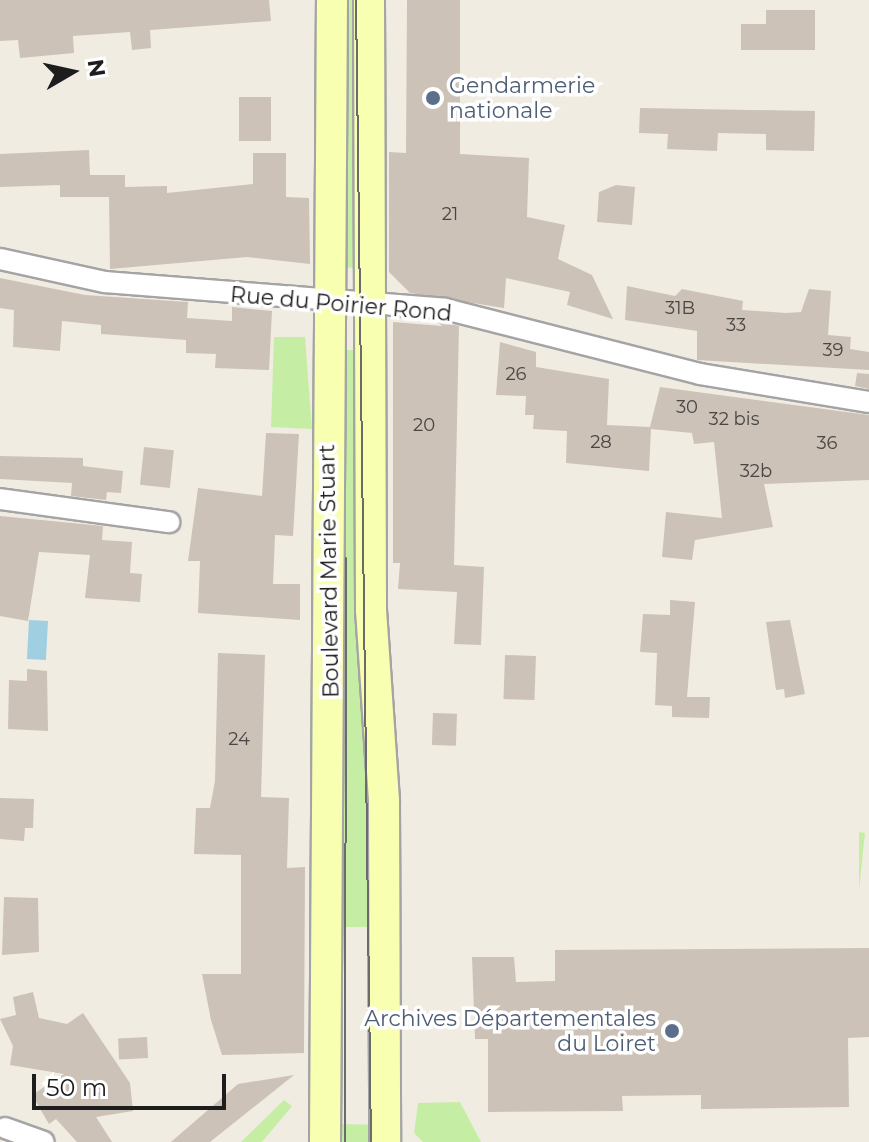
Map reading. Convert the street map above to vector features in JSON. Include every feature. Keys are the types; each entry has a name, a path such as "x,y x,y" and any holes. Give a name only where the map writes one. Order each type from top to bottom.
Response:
{"main road":[{"name":"Boulevard Marie Stuart","path":"325,1142 332,573 325,304 333,220 332,0"},
{"name":"Boulevard Marie Stuart","path":"369,0 369,306 385,1142"}],"street":[{"name":"Rue du Poirier Rond","path":"0,259 105,282 325,304 445,309 700,374 869,402"},
{"path":"0,499 169,522"},
{"path":"3,1129 44,1142"}],"green space":[{"path":"338,0 362,0 360,268 332,267"},
{"path":"274,337 305,337 312,429 271,427"},
{"path":"333,350 367,350 367,927 333,927"},
{"path":"859,832 865,833 859,890"},
{"path":"284,1100 292,1106 262,1142 241,1142"},
{"path":"460,1102 481,1142 423,1142 414,1133 418,1103"},
{"path":"335,1124 376,1125 376,1142 335,1142"}],"water":[{"path":"29,620 48,621 46,660 27,659"}],"building":[{"path":"0,0 269,0 271,21 150,30 151,48 132,50 130,32 73,36 74,53 20,58 18,40 0,41"},
{"path":"407,0 460,0 460,154 529,158 527,217 565,225 558,259 592,275 613,319 567,305 570,292 506,278 504,308 410,293 389,272 389,152 406,153"},
{"path":"766,10 815,10 815,50 741,50 741,24 766,24"},
{"path":"239,97 271,97 271,141 239,141"},
{"path":"640,108 815,111 814,151 766,150 766,134 718,133 717,151 667,149 668,134 639,133"},
{"path":"89,150 90,175 125,175 125,187 167,186 167,193 253,184 253,153 286,153 286,197 309,198 310,264 247,257 110,269 109,197 60,197 60,185 0,187 0,154"},
{"path":"616,185 635,187 632,225 597,222 599,192"},
{"path":"0,278 85,295 188,302 187,318 232,321 232,307 272,311 269,370 215,368 216,354 186,353 186,340 101,334 101,325 62,321 60,351 13,347 14,310 0,308"},
{"path":"627,286 675,296 682,289 743,301 742,310 786,313 801,312 809,289 831,291 828,335 851,337 850,349 869,352 869,370 697,360 697,331 625,320"},
{"path":"437,321 459,326 454,565 484,567 481,645 454,644 457,592 398,589 400,563 393,563 393,322 442,326"},
{"path":"500,342 536,352 536,367 609,379 607,425 650,427 660,387 869,415 869,480 764,484 773,527 695,540 692,560 662,557 666,512 722,518 714,442 694,444 692,433 651,429 649,471 566,463 567,431 533,429 534,415 525,415 526,396 496,395"},
{"path":"857,373 869,374 869,389 855,386"},
{"path":"266,433 299,434 293,536 275,535 273,584 300,584 300,620 198,613 200,561 188,561 198,488 262,496"},
{"path":"144,447 174,450 170,488 140,485"},
{"path":"0,456 83,458 83,466 123,471 121,493 107,492 106,500 71,496 72,483 0,479"},
{"path":"0,516 103,526 102,540 132,542 130,573 142,574 140,602 85,598 90,555 39,552 28,621 0,616"},
{"path":"670,600 695,602 687,697 710,697 709,718 672,717 672,706 655,705 657,653 640,652 643,614 670,615"},
{"path":"790,620 805,694 785,698 784,689 776,690 766,622"},
{"path":"218,653 265,655 261,797 289,798 287,868 305,867 304,1053 222,1055 211,1020 202,974 241,974 241,855 194,854 196,808 210,808 215,781"},
{"path":"505,655 536,656 534,700 503,699"},
{"path":"27,669 47,671 48,731 8,729 9,680 27,681"},
{"path":"433,713 457,714 456,746 432,745"},
{"path":"0,798 34,799 33,828 25,828 24,841 0,839"},
{"path":"4,897 38,898 39,952 2,955"},
{"name":"Archives Départementales du Loiret","path":"869,948 869,1037 848,1038 849,1107 701,1109 701,1095 622,1096 623,1111 488,1112 488,1039 475,1039 472,957 514,957 516,982 555,981 555,950"},
{"path":"33,992 39,1018 67,1024 83,1013 130,1083 133,1111 96,1117 112,1142 77,1142 56,1119 49,1124 32,1095 64,1074 10,1065 13,1046 0,1019 16,1015 13,997"},
{"path":"147,1037 148,1058 119,1059 118,1039"},
{"path":"294,1075 210,1142 171,1142 238,1084"}],"tram line":[{"path":"356,0 371,1142"},
{"path":"345,1142 346,558"}],"place":[{"name":"Gendarmerie nationale","path":"433,98"},
{"name":"Archives Départementales du Loiret","path":"672,1031"}]}
